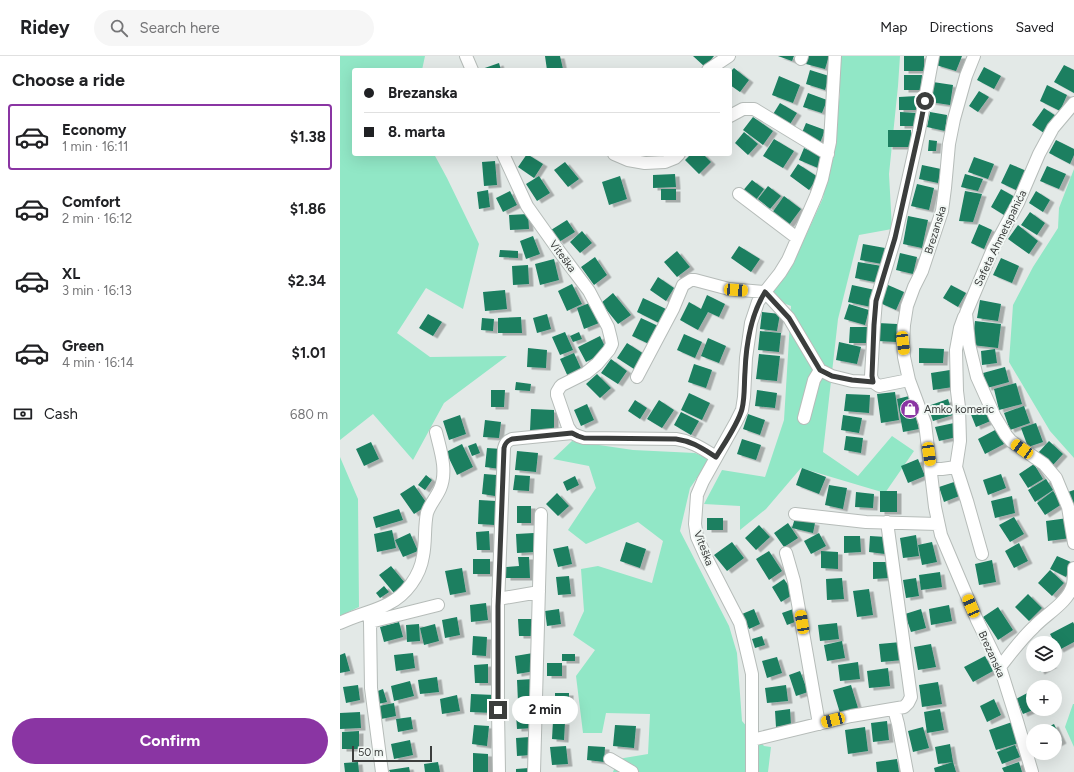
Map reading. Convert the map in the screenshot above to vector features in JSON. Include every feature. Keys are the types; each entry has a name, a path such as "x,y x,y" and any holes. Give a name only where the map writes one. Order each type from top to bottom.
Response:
{"street":[{"path":"466,56 471,68"},
{"path":"711,68 729,56"},
{"name":"Viteška","path":"752,772 752,674 740,623 706,557 697,536 695,524 697,495 703,481 742,410 746,358 751,323 758,302 788,260 822,179 830,142 835,56"},
{"path":"873,382 872,376 876,301 895,238 919,131 933,56"},
{"name":"Brezanska","path":"974,56 966,76 954,119 949,144 946,188 942,211 922,271 907,306 904,325 904,357 909,380 925,423 935,507 941,535 977,620 1000,667 1018,721 1032,772"},
{"name":"Safeta Ahmetspahića","path":"1074,103 1054,128 1039,154 1018,203 993,249 966,313 969,344 977,377 995,417 1011,441 1044,464 1056,478 1068,507 1074,543"},
{"path":"732,115 742,109 754,109 828,154"},
{"name":"Viteška","path":"504,156 527,206 589,291 608,327 612,339 612,344 609,350 597,364 586,373 562,385 558,390 557,395 568,427 572,433"},
{"path":"619,156 628,160 645,163 665,162 678,156"},
{"path":"739,194 797,238"},
{"path":"637,377 673,309 683,285 691,280 696,280 729,289 765,292 789,318 820,370 832,376 873,382 879,386 909,380"},
{"path":"966,313 960,328 956,350 960,441 956,467 982,554"},
{"path":"804,418 814,380 820,370"},
{"path":"369,617 400,596 410,587 421,566 427,514 430,505 442,484 443,476 442,456 436,432"},
{"path":"499,772 498,599 505,444 508,440 512,439 572,433 584,438 676,439 685,440 694,444 716,457"},
{"path":"931,469 956,467"},
{"path":"534,772 541,514"},
{"path":"796,514 866,522 938,524"},
{"path":"752,740 851,716 904,707 908,703 911,697 887,522"},
{"path":"786,553 794,581 820,724"},
{"path":"1000,667 1034,626 1061,604 1073,584 1074,568"},
{"path":"498,599 539,592"},
{"path":"340,623 349,619 438,605"},
{"path":"369,617 371,688 382,772"},
{"path":"894,709 907,772"},
{"path":"610,759 632,772"}],"green space":[{"path":"340,56 425,56 422,68 352,68 352,156 435,156 479,244 463,309 426,288 397,333 430,357 507,356 444,403 413,460 373,414 340,440"},
{"path":"840,56 900,56 889,174 892,229 859,235 838,319 823,452 858,476 892,436 914,451 885,493 801,468 766,509 740,530 740,506 704,504 722,470 765,477 784,420 791,306 768,297 792,266 823,198 840,95"},
{"path":"1074,169 1074,458 1050,431 1009,362 1013,305 1033,267 1058,228 1059,208"},
{"path":"572,441 633,450 695,453 710,459 690,488 680,531 729,626 737,653 742,721 764,746 771,747 768,772 613,772 618,759 648,754 650,714 606,713 602,733 583,733 576,676 595,650 573,635 584,611 581,569 598,566 652,583 663,541 638,522 586,544 568,530 596,488 589,466 553,459"},
{"path":"340,457 358,499 359,607 340,616"},
{"path":"1074,704 1074,747 1065,727"}],"building":[{"path":"545,56 560,56 563,68 547,68"},
{"path":"693,56 714,56 705,67"},
{"path":"778,56 794,56 792,61"},
{"path":"808,56 829,56 825,69 806,64"},
{"path":"904,56 924,56 924,71 904,71"},
{"path":"939,56 962,56 956,71 936,65"},
{"path":"499,63 500,68 485,68"},
{"path":"1064,65 1074,70 1074,93 1054,82"},
{"path":"984,67 1001,76 994,89 977,80"},
{"path":"734,68 749,80 740,92 732,86 732,70"},
{"path":"810,70 829,76 825,90 806,84"},
{"path":"904,75 922,75 921,90 904,90"},
{"path":"779,76 800,85 793,103 772,95"},
{"path":"933,82 953,85 950,105 930,102"},
{"path":"1047,85 1067,95 1060,111 1040,101"},
{"path":"979,91 989,97 978,112 969,106"},
{"path":"808,93 827,100 822,113 803,107"},
{"path":"917,96 917,110 899,110 899,97"},
{"path":"780,103 797,113 787,129 770,119"},
{"path":"1044,108 1056,116 1044,133 1032,125"},
{"path":"900,112 917,113 917,126 900,126"},
{"path":"930,112 947,115 945,131 927,127"},
{"path":"753,117 773,131 763,145 743,130"},
{"path":"806,123 825,130 820,143 801,135"},
{"path":"888,130 911,130 911,147 888,147"},
{"path":"744,132 758,144 748,155 735,143"},
{"path":"774,139 794,151 783,168 763,156"},
{"path":"929,140 937,141 936,151 928,151"},
{"path":"1056,140 1074,149 1074,155 1070,164 1049,153"},
{"path":"804,148 823,156 818,168 799,160"},
{"path":"526,156 530,156 543,164 534,178 518,167"},
{"path":"689,156 705,156 711,162 699,174 685,160"},
{"path":"974,157 994,164 988,179 968,172"},
{"path":"495,161 497,185 484,186 482,162"},
{"path":"565,162 579,179 568,187 554,170"},
{"path":"798,164 818,177 809,190 790,176"},
{"path":"1010,164 1029,172 1020,192 1001,183"},
{"path":"922,165 941,169 938,183 919,179"},
{"path":"1047,166 1066,174 1059,189 1040,181"},
{"path":"675,174 676,187 653,188 653,175"},
{"path":"965,174 983,179 978,191 961,187"},
{"path":"539,176 550,193 537,201 526,184"},
{"path":"620,176 627,199 609,205 602,182"},
{"path":"752,180 764,189 753,204 740,194"},
{"path":"917,184 934,188 929,210 911,206"},
{"path":"768,186 781,196 770,209 758,199"},
{"path":"661,189 676,189 676,200 661,200"},
{"path":"1001,189 1015,197 1004,215 991,207"},
{"path":"488,190 490,207 479,209 477,192"},
{"path":"510,191 517,205 503,212 496,198"},
{"path":"965,191 982,194 973,222 959,221"},
{"path":"1036,191 1050,200 1043,212 1029,203"},
{"path":"784,196 801,209 789,225 772,213"},
{"path":"1030,212 1045,223 1037,235 1021,225"},
{"path":"528,214 529,229 510,230 509,215"},
{"path":"908,216 928,220 922,248 903,244"},
{"path":"567,220 575,232 559,242 551,230"},
{"path":"979,224 992,230 984,249 971,243"},
{"path":"1018,225 1038,241 1029,254 1008,239"},
{"path":"582,231 592,243 580,253 570,242"},
{"path":"533,236 540,254 526,259 520,241"},
{"path":"863,244 885,248 882,264 860,260"},
{"path":"739,246 760,259 751,272 731,258"},
{"path":"500,250 518,251 518,258 499,257"},
{"path":"677,251 690,267 677,277 664,262"},
{"path":"900,253 917,257 913,274 896,270"},
{"path":"595,257 607,275 594,285 581,267"},
{"path":"1001,258 1019,266 1012,283 993,275"},
{"path":"554,259 559,280 540,285 535,264"},
{"path":"858,262 882,266 879,283 855,278"},
{"path":"528,265 529,284 513,285 512,266"},
{"path":"658,277 674,288 666,301 650,290"},
{"path":"572,284 582,304 567,311 558,291"},
{"path":"852,285 875,290 871,307 848,302"},
{"path":"888,285 904,292 896,310 880,303"},
{"path":"951,285 966,293 958,307 943,298"},
{"path":"505,290 507,309 485,311 483,292"},
{"path":"613,293 631,315 618,324 601,303"},
{"path":"707,295 725,304 719,317 708,312 698,330 680,320 689,302 701,309"},
{"path":"643,298 668,310 661,324 637,312"},
{"path":"980,300 1001,304 998,321 977,318"},
{"path":"592,302 599,323 584,329 577,308"},
{"path":"849,304 869,310 865,325 844,319"},
{"path":"762,312 780,314 777,331 760,329"},
{"path":"428,314 442,322 433,336 419,328"},
{"path":"547,314 551,329 537,333 533,318"},
{"path":"521,317 522,333 498,333 498,318"},
{"path":"482,318 494,319 493,331 481,330"},
{"path":"641,318 658,326 649,344 632,336"},
{"path":"975,321 1001,324 998,348 972,345"},
{"path":"878,323 897,324 896,342 878,341"},
{"path":"850,327 867,327 867,343 849,343"},
{"path":"760,331 781,333 779,352 758,350"},
{"path":"565,332 573,350 560,355 552,337"},
{"path":"579,332 582,339 573,342 570,336"},
{"path":"684,334 702,342 695,358 677,350"},
{"path":"600,336 607,351 586,362 578,347"},
{"path":"708,338 726,346 719,363 701,356"},
{"path":"839,342 861,347 857,364 836,360"},
{"path":"627,343 644,354 634,369 617,358"},
{"path":"528,348 547,350 546,368 527,367"},
{"path":"919,348 944,349 943,363 919,363"},
{"path":"995,349 997,363 982,365 981,351"},
{"path":"574,353 583,373 569,379 560,359"},
{"path":"759,354 780,356 777,381 756,379"},
{"path":"611,359 627,371 618,384 601,373"},
{"path":"694,364 712,370 706,388 688,382"},
{"path":"1005,367 1009,382 987,388 983,373"},
{"path":"950,370 953,387 933,390 931,373"},
{"path":"597,374 611,388 600,398 586,384"},
{"path":"516,382 531,384 530,391 515,390"},
{"path":"1016,383 1022,404 999,410 994,389"},
{"path":"491,390 505,390 504,407 491,407"},
{"path":"757,390 777,393 775,408 755,406"},
{"path":"895,392 899,420 881,423 877,394"},
{"path":"689,393 710,403 702,420 681,410"},
{"path":"846,394 870,395 869,413 844,411"},
{"path":"909,396 912,410 917,409 919,421 917,422 919,429 903,432 897,399"},
{"path":"948,399 953,415 933,421 928,406"},
{"path":"635,400 647,408 640,419 628,411"},
{"path":"659,400 674,410 662,428 647,419"},
{"path":"587,404 594,420 581,426 574,410"},
{"path":"987,405 993,420 976,427 970,412"},
{"path":"1024,406 1030,423 1010,430 1004,413"},
{"path":"531,409 554,410 554,432 530,431"},
{"path":"681,412 699,421 691,435 674,425"},
{"path":"748,414 765,420 760,435 743,429"},
{"path":"460,415 466,434 449,440 443,421"},
{"path":"843,415 862,418 859,433 841,430"},
{"path":"485,420 501,422 499,438 483,437"},
{"path":"954,423 957,437 939,441 935,427"},
{"path":"1036,423 1043,442 1028,447 1021,428"},
{"path":"997,429 1004,444 985,454 978,439"},
{"path":"846,436 863,438 861,453 844,450"},
{"path":"742,439 761,445 756,460 737,454"},
{"path":"1049,441 1063,454 1052,466 1038,453"},
{"path":"371,442 379,459 364,466 356,449"},
{"path":"476,443 480,453 472,456 468,446"},
{"path":"462,444 473,467 457,475 446,452"},
{"path":"487,448 502,449 500,469 485,467"},
{"path":"517,451 538,453 536,472 515,470"},
{"path":"918,459 925,476 908,483 901,466"},
{"path":"1034,464 1043,479 1028,488 1019,474"},
{"path":"802,468 826,477 819,494 796,485"},
{"path":"484,474 497,475 495,496 482,494"},
{"path":"1001,474 1006,488 988,495 983,480"},
{"path":"426,475 432,480 425,490 418,485"},
{"path":"515,475 530,476 529,491 513,490"},
{"path":"575,476 579,485 567,491 563,482"},
{"path":"1046,479 1053,490 1035,502 1028,490"},
{"path":"957,481 962,495 944,502 939,487"},
{"path":"414,485 428,505 414,514 400,494"},
{"path":"829,485 847,488 843,509 825,505"},
{"path":"1074,490 1074,507 1068,492"},
{"path":"880,491 897,491 897,512 880,512"},
{"path":"1053,491 1062,504 1045,515 1037,503"},
{"path":"856,492 874,494 873,508 855,507"},
{"path":"557,493 569,506 558,516 546,504"},
{"path":"1012,496 1015,513 995,518 991,501"},
{"path":"479,500 496,501 495,525 478,524"},
{"path":"517,506 531,506 531,523 517,523"},
{"path":"399,509 403,520 376,528 373,517"},
{"path":"1014,517 1024,534 1010,542 999,525"},
{"path":"707,518 723,518 723,530 707,530"},
{"path":"795,518 815,523 813,533 792,528"},
{"path":"1068,518 1071,538 1048,541 1046,521"},
{"path":"788,523 798,538 784,547 774,533"},
{"path":"759,525 770,537 756,550 745,538"},
{"path":"392,530 396,548 377,552 374,534"},
{"path":"489,531 490,550 477,550 476,532"},
{"path":"410,533 418,551 403,557 395,540"},
{"path":"534,533 535,552 517,553 516,534"},
{"path":"819,533 826,546 811,554 804,541"},
{"path":"916,535 919,556 903,558 900,538"},
{"path":"844,536 860,536 861,552 844,553"},
{"path":"870,536 886,537 885,554 869,552"},
{"path":"626,542 646,549 640,568 620,561"},
{"path":"732,542 744,558 727,571 714,555"},
{"path":"932,542 937,562 922,565 918,545"},
{"path":"1019,543 1028,561 1014,568 1005,551"},
{"path":"568,546 572,564 558,567 553,549"},
{"path":"769,551 782,571 769,580 756,559"},
{"path":"821,551 838,552 838,569 821,568"},
{"path":"1057,556 1073,563 1066,577 1050,569"},
{"path":"518,557 529,557 530,578 506,578 506,567 519,566"},
{"path":"473,559 490,559 490,574 473,574"},
{"path":"992,560 996,582 979,585 975,564"},
{"path":"873,562 888,562 889,578 873,579"},
{"path":"391,566 405,583 394,593 379,575"},
{"path":"462,568 466,592 450,595 445,571"},
{"path":"1050,570 1064,583 1052,596 1038,583"},
{"path":"940,572 942,587 921,590 919,575"},
{"path":"569,576 571,594 558,595 556,577"},
{"path":"842,578 844,599 827,600 826,579"},
{"path":"916,578 919,596 906,598 903,580"},
{"path":"784,579 794,594 781,602 772,587"},
{"path":"384,586 389,592 380,598 376,593"},
{"path":"869,589 873,615 857,617 853,591"},
{"path":"1028,594 1042,608 1029,621 1015,607"},
{"path":"486,603 488,620 471,622 470,605"},
{"path":"949,605 952,621 931,625 929,609"},
{"path":"998,607 1013,630 998,640 983,617"},
{"path":"796,608 800,620 787,625 782,613"},
{"path":"559,609 561,624 547,626 545,611"},
{"path":"754,609 760,624 749,629 742,614"},
{"path":"921,609 926,628 911,632 905,614"},
{"path":"457,617 460,635 445,638 442,620"},
{"path":"518,619 535,619 535,636 519,636"},
{"path":"399,622 403,637 384,642 380,627"},
{"path":"1073,622 1074,624 1074,642 1062,648 1062,636 1051,636 1050,634"},
{"path":"837,623 839,639 820,641 818,625"},
{"path":"419,624 420,641 407,642 406,625"},
{"path":"435,624 439,641 424,645 420,628"},
{"path":"473,636 487,637 486,656 472,655"},
{"path":"762,636 765,645 755,648 752,639"},
{"path":"842,641 845,658 827,661 824,645"},
{"path":"901,642 903,660 881,662 879,644"},
{"path":"931,644 936,667 918,670 914,647"},
{"path":"345,653 350,671 340,673 340,655"},
{"path":"413,653 415,668 396,671 394,655"},
{"path":"533,653 535,671 517,674 515,656"},
{"path":"562,654 575,654 575,661 562,661"},
{"path":"985,656 993,671 973,682 964,667"},
{"path":"777,657 782,673 767,678 762,661"},
{"path":"858,662 860,679 840,681 838,665"},
{"path":"547,663 562,663 562,676 547,676"},
{"path":"488,664 488,683 475,683 474,665"},
{"path":"888,668 890,686 869,688 867,671"},
{"path":"800,671 808,692 796,696 789,675"},
{"path":"437,677 439,692 420,694 418,680"},
{"path":"533,679 535,700 518,702 517,680"},
{"path":"410,681 414,696 394,701 391,686"},
{"path":"938,682 942,704 922,707 919,685"},
{"path":"358,685 360,700 346,703 343,687"},
{"path":"786,685 788,701 767,703 765,688"},
{"path":"851,685 858,708 840,713 833,690"},
{"path":"383,689 387,702 378,704 375,692"},
{"path":"555,693 569,693 569,714 555,714"},
{"path":"471,694 495,695 494,713 470,712"},
{"path":"1026,694 1026,713 1023,714 1016,699"},
{"path":"457,695 460,711 442,714 440,699"},
{"path":"994,699 1001,715 987,722 980,706"},
{"path":"394,703 396,716 381,719 379,706"},
{"path":"790,709 791,725 776,727 775,711"},
{"path":"940,709 944,730 927,733 924,712"},
{"path":"360,712 361,728 340,729 340,713"},
{"path":"516,714 532,714 533,728 517,729"},
{"path":"411,717 413,729 398,732 396,719"},
{"path":"553,721 565,722 564,740 552,739"},
{"path":"887,721 889,740 873,742 871,723"},
{"path":"1015,721 1022,742 996,750 989,730"},
{"path":"474,725 489,726 487,746 472,744"},
{"path":"615,725 636,726 634,748 613,746"},
{"path":"865,727 868,751 848,754 845,730"},
{"path":"923,727 929,748 913,752 908,731"},
{"path":"359,731 359,749 342,749 342,732"},
{"path":"530,737 531,755 517,756 516,738"},
{"path":"410,740 413,755 394,759 391,744"},
{"path":"950,744 953,762 938,764 935,747"},
{"path":"1015,745 1020,757 1002,764 997,752"},
{"path":"566,746 568,764 552,765 550,747"},
{"path":"588,746 605,747 604,762 587,760"},
{"path":"473,753 488,754 488,772 473,772"},
{"path":"897,759 899,772 877,772 876,762"},
{"path":"358,762 359,772 345,772 344,763"},
{"path":"438,762 440,772 425,772 424,764"},
{"path":"953,762 956,772 935,772 934,768"},
{"path":"1019,762 1022,772 1004,772 1002,768"},
{"path":"409,767 410,772 390,772 389,770"},
{"path":"529,768 529,772 516,772 516,769"}],"place":[{"name":"Amko komeric","path":"910,409"}],"route":[{"path":"498,710 498,606 505,444 508,440 512,439 572,433 584,438 676,439 685,440 694,444 716,457 742,410 746,358 751,323 758,302 765,292 789,318 820,370 832,376 873,382 872,376 876,301 895,238 925,101"}]}
